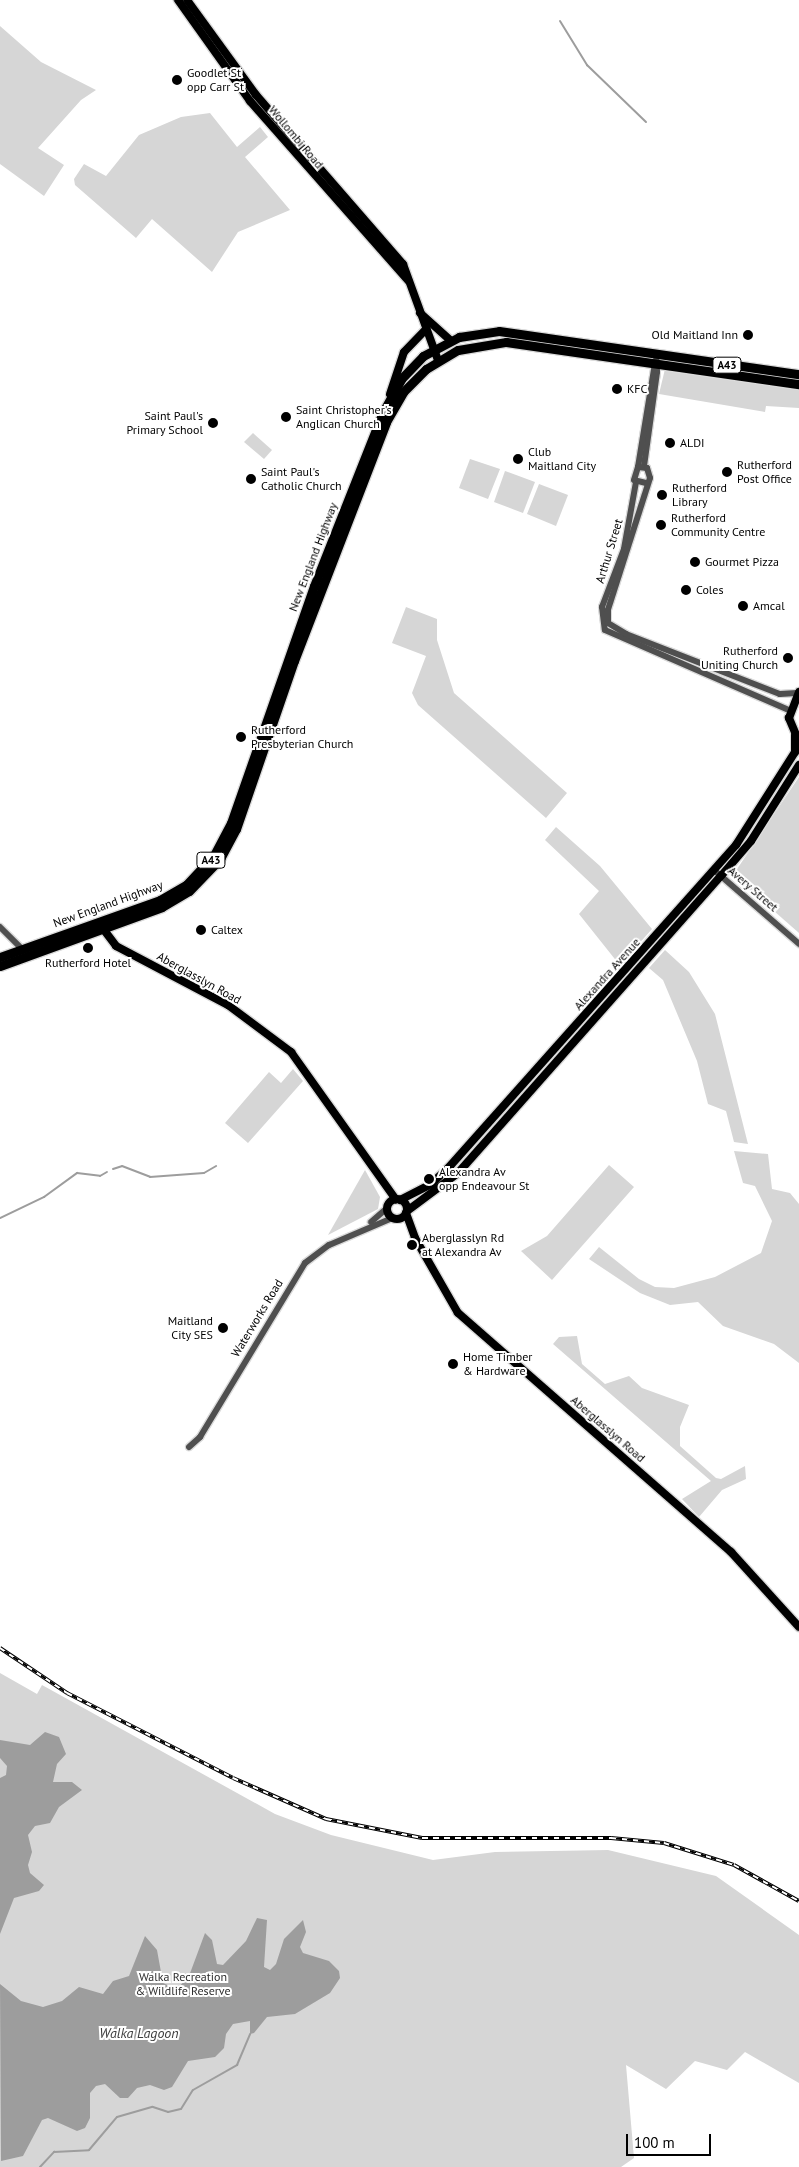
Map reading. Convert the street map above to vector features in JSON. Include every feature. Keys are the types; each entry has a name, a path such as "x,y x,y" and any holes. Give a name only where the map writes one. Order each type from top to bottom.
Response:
{"highway":[{"name":"New England Highway","path":"0,957 92,924 178,890 202,870 220,846 314,586 389,399 407,372 434,348 450,340 498,331 799,374"},
{"name":"New England Highway","path":"0,966 104,928 181,897 220,859 236,828 298,652 386,422 409,385 438,360 478,344 506,342 799,384"}],"main road":[{"name":"Wollombi Road","path":"178,0 307,169 408,280 438,360"},
{"name":"Wollombi Road","path":"188,0 216,49"},
{"path":"419,312 450,340"},
{"path":"389,399 404,352 426,329"},
{"path":"797,738 790,710 798,692"},
{"name":"Alexandra Avenue","path":"388,1207 398,1200 423,1189 446,1171 714,870 741,838 795,752 797,738"},
{"name":"Alexandra Avenue","path":"393,1218 406,1212 458,1173 751,841 799,765"},
{"path":"92,924 104,928"},
{"name":"Aberglasslyn Road","path":"104,928 116,946 219,1000 291,1052 380,1179 406,1212 415,1238 458,1313 731,1552 799,1627"},
{"name":"Aberglasslyn Road","path":"380,1179 393,1218 415,1238"}],"street":[{"path":"636,482 646,483 650,474 641,467 656,353"},
{"name":"Arthur Street","path":"604,623 602,607 624,549 636,482 633,475 641,467"},
{"name":"Arthur Street","path":"604,623 627,562 646,483"},
{"path":"604,623 614,629 780,694 798,692"},
{"path":"604,623 615,637 790,710"},
{"name":"Avery Street","path":"714,870 799,944"},
{"path":"0,927 22,949"},
{"name":"Waterworks Road","path":"189,1447 200,1437 305,1263 368,1225 388,1207"},
{"name":"Waterworks Road","path":"368,1225 393,1218"}],"green space":[{"path":"0,26 41,62 96,90 81,100 38,148 64,165 44,196 0,164"},
{"path":"210,113 237,147 260,127 268,137 245,157 290,210 238,232 212,272 152,219 136,238 75,185 74,179 84,164 106,176 139,135 181,117"},
{"path":"665,369 799,389 799,408 766,406 765,412 659,394"},
{"path":"253,433 272,450 264,459 244,442"},
{"path":"470,459 500,469 488,499 459,488"},
{"path":"505,471 535,482 523,513 494,502"},
{"path":"539,484 568,495 556,526 527,514"},
{"path":"406,607 437,619 437,640 454,693 567,793 546,818 418,705 412,693 426,656 392,643"},
{"path":"799,777 799,933 733,875"},
{"path":"556,827 600,866 652,929 622,963 618,963 579,914 599,891 545,840"},
{"path":"665,950 689,972 715,1014 748,1144 734,1142 726,1111 708,1104 697,1061 663,980 649,968"},
{"path":"293,1069 303,1081 248,1143 225,1123 269,1072 281,1083"},
{"path":"734,1151 768,1154 772,1189 790,1193 799,1204 799,1363 774,1344 723,1326 698,1302 670,1305 640,1293 589,1259 599,1247 639,1279 655,1287 674,1288 715,1277 761,1253 772,1221 755,1186 743,1183"},
{"path":"609,1165 634,1187 552,1280 521,1251 547,1236"},
{"path":"365,1170 380,1197 378,1209 328,1235"},
{"path":"577,1336 582,1364 605,1384 629,1376 642,1388 689,1405 680,1427 680,1446 716,1478 721,1479 745,1466 746,1479 722,1490 699,1517 682,1499 711,1481 553,1344 559,1337"},
{"name":"Walka Recreation & Wildlife Reserve","path":"0,1673 37,1694 42,1685 275,1814 331,1835 433,1860 495,1852 608,1850 716,1876 799,1935 799,2083 745,2052 727,2070 695,2061 666,2089 626,2065 634,2158 621,2167 0,2167"}],"water":[{"path":"45,1732 59,1737 66,1754 57,1764 53,1782 72,1782 82,1790 59,1807 50,1823 35,1826 28,1835 32,1852 28,1865 30,1873 44,1885 39,1891 14,1898 0,1934 0,1778 6,1775 7,1766 0,1758 0,1740 30,1745"},
{"name":"Walka Lagoon","path":"257,1918 267,1920 264,1967 270,1970 276,1964 284,1939 303,1920 306,1932 300,1947 303,1953 329,1961 339,1971 340,1978 330,1993 295,2014 267,2017 254,2033 250,2034 250,2021 233,2024 226,2034 224,2048 215,2057 188,2061 172,2087 164,2090 150,2085 137,2088 128,2098 120,2098 105,2084 96,2086 90,2093 90,2118 85,2128 77,2131 48,2118 42,2120 23,2156 1,2161 0,1984 21,2001 43,2007 62,2001 79,1987 103,1994 113,1981 129,1976 145,1936 157,1950 163,1983 177,1989 189,1976 205,1933 212,1940 217,1964 223,1965 246,1941"}],"waterway":[{"path":"560,21 587,65 646,122"},
{"path":"113,1169 122,1166 150,1177 204,1173 216,1166"},
{"path":"0,1218 44,1197 77,1173 100,1176 107,1172"},
{"path":"40,2167 54,2152 89,2150 117,2117 153,2107 168,2112 181,2109 193,2090 237,2065 250,2034"}],"railway":[{"path":"0,1648 67,1693 233,1778 326,1819 422,1838 611,1838 664,1843 734,1865 799,1901"}],"place":[{"name":"Goodlet St opp Carr St","path":"177,80"},
{"name":"Old Maitland Inn","path":"748,335"},
{"name":"KFC","path":"617,389"},
{"name":"Saint Christopher's Anglican Church","path":"286,417"},
{"name":"Saint Paul's Primary School","path":"213,423"},
{"name":"ALDI","path":"670,443"},
{"name":"Club Maitland City","path":"518,459"},
{"name":"Rutherford Post Office","path":"727,472"},
{"name":"Saint Paul's Catholic Church","path":"251,479"},
{"name":"Rutherford Library","path":"662,495"},
{"name":"Rutherford Community Centre","path":"661,525"},
{"name":"Gourmet Pizza","path":"695,562"},
{"name":"Coles","path":"686,590"},
{"name":"Amcal","path":"743,606"},
{"name":"Rutherford Uniting Church","path":"788,658"},
{"name":"Rutherford Presbyterian Church","path":"241,737"},
{"name":"Caltex","path":"201,930"},
{"name":"Rutherford Hotel","path":"88,948"},
{"name":"Alexandra Av opp Endeavour St","path":"429,1179"},
{"name":"Aberglasslyn Rd at Alexandra Av","path":"412,1245"},
{"name":"Maitland City SES","path":"223,1328"},
{"name":"Home Timber & Hardware","path":"453,1364"}]}
